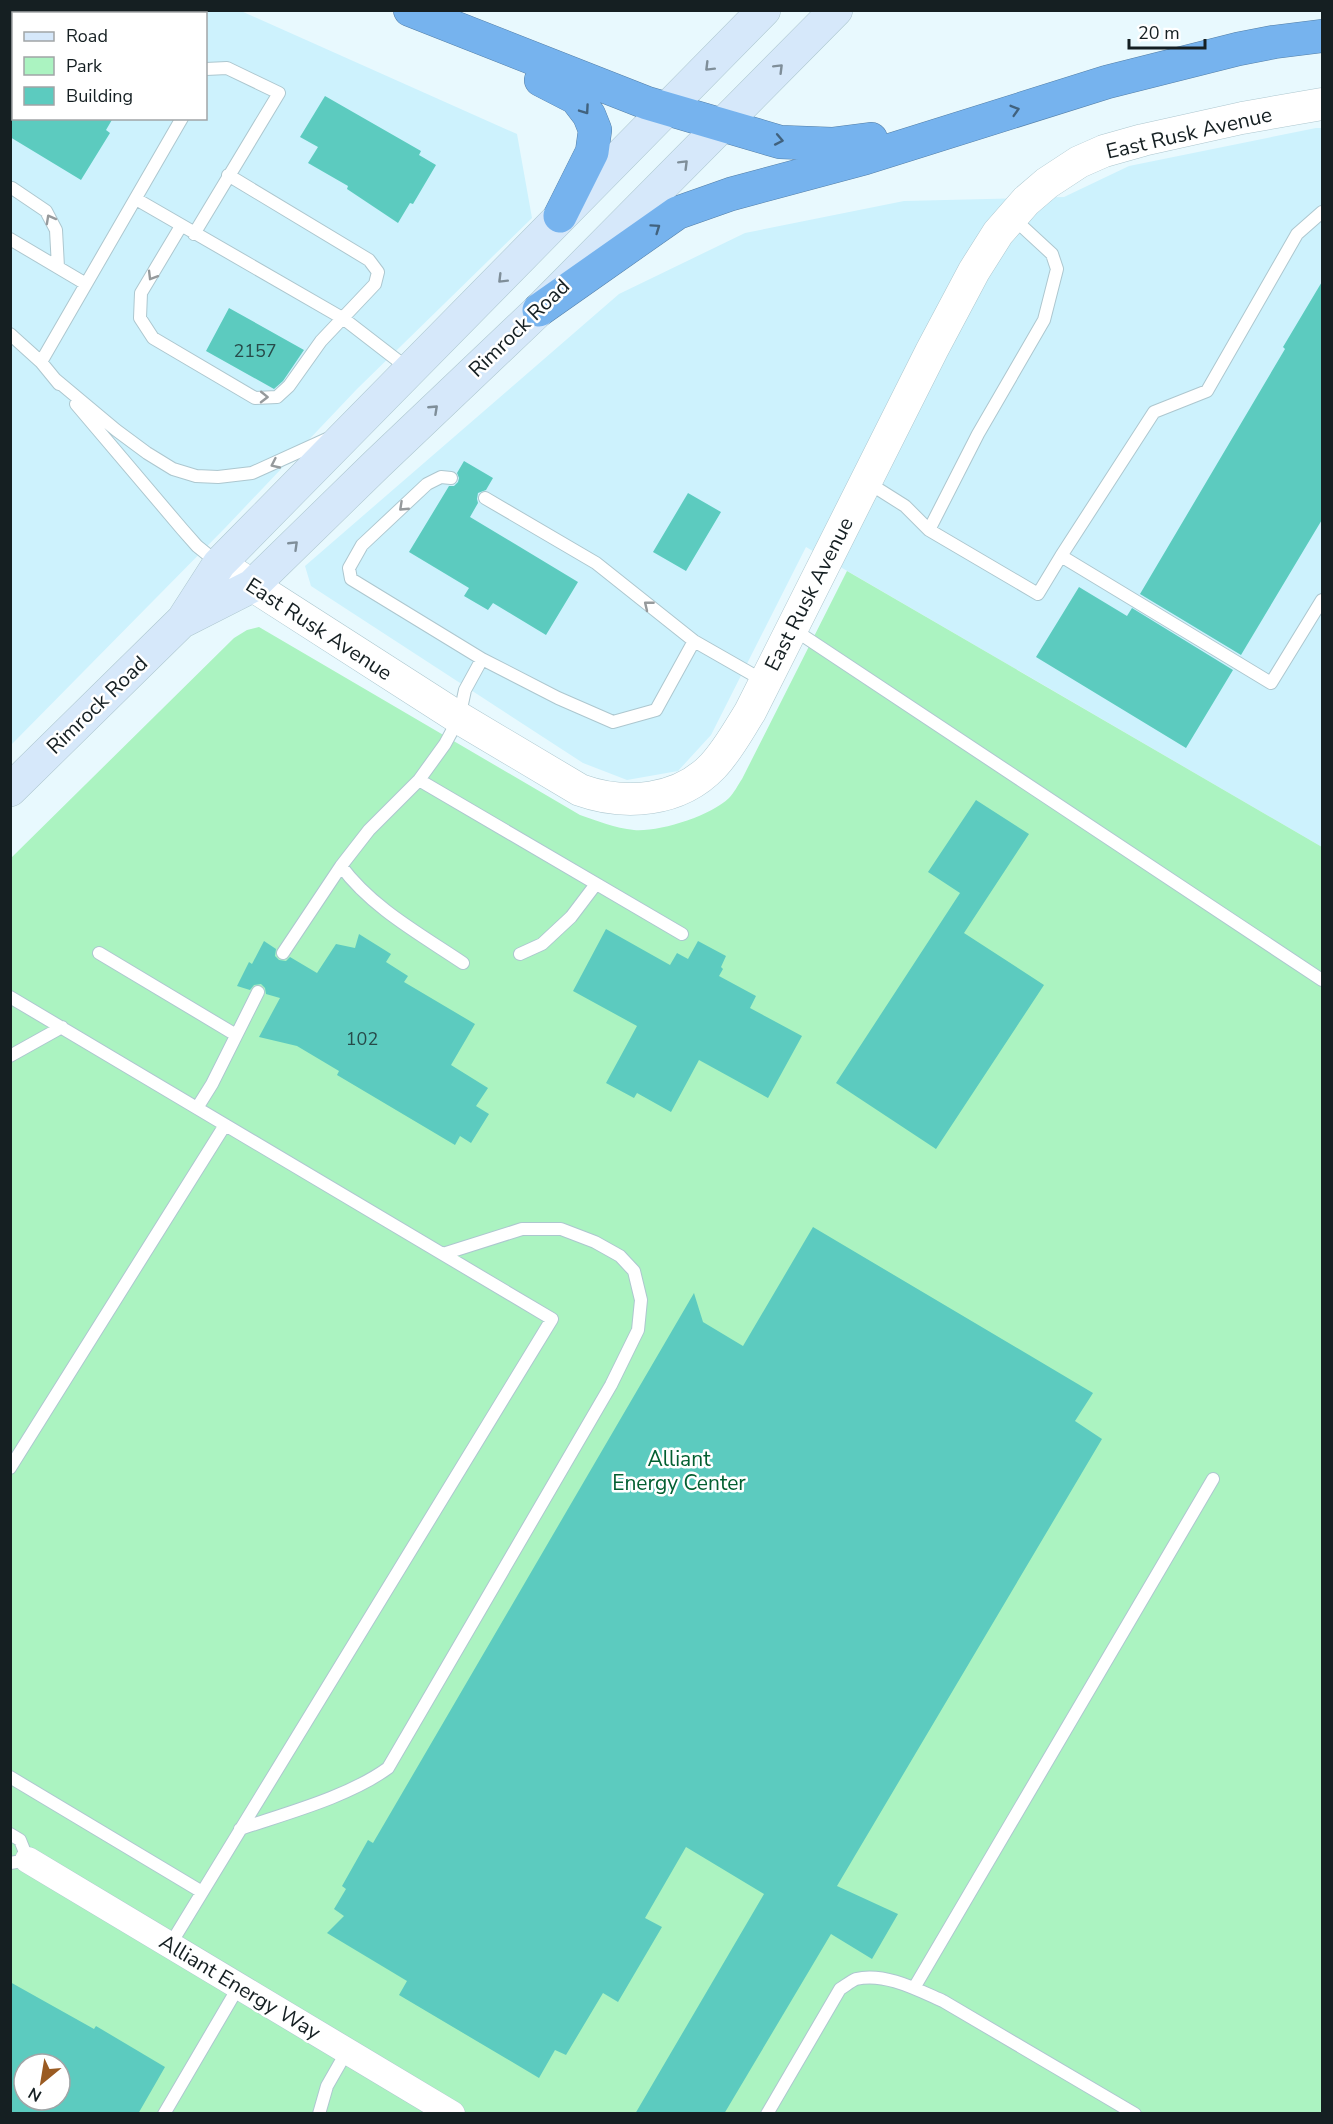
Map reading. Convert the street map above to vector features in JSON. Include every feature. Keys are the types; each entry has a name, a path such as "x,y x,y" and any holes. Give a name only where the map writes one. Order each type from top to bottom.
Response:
{"highway":[{"path":"418,14 646,103 780,141 832,144 959,127"},
{"path":"418,14 477,49 576,98 589,115 595,130 592,152 560,216"},
{"path":"539,310 677,213 731,194 865,158 1107,82 1238,49 1323,36"}],"main road":[{"name":"Rimrock Road","path":"10,790 183,620 219,564 764,10"},
{"name":"Rimrock Road","path":"183,620 252,586 539,310 836,10"}],"street":[{"name":"East Rusk Avenue","path":"219,564 459,718 580,790 618,800 675,793 698,780 713,766 740,728 974,271 998,233 1026,201 1047,183 1079,162 1104,151 1242,118 1323,104"},
{"name":"Alliant Energy Way","path":"19,1861 170,1945 452,2114"}],"lane":[{"path":"194,234 279,93 227,68 207,70"},
{"path":"41,362 181,120"},
{"path":"181,226 141,293 140,318 153,338 255,398 277,397 289,386 321,341 375,284 378,272 369,260 228,175"},
{"path":"12,188 46,211 56,230 58,267"},
{"path":"136,199 344,319 411,370"},
{"path":"866,481 905,506 929,530 1038,594 1154,412 1207,391 1297,234 1323,212"},
{"path":"929,530 978,434 1044,320 1057,269 1052,254 1012,217"},
{"path":"10,238 86,284"},
{"path":"10,334 41,362 197,546 219,564"},
{"path":"55,379 147,453 173,469 196,476 218,477 252,473 325,440 348,434"},
{"path":"451,478 441,477 427,484 362,545 349,568 351,579 482,659 558,698 613,722 656,710 694,641"},
{"path":"485,498 596,563 694,641 765,681"},
{"path":"1061,556 1271,683 1323,600"},
{"path":"792,628 1323,980"},
{"path":"283,952 341,866 369,830 419,780 445,744 459,718 465,690 482,659"},
{"path":"419,780 682,934"},
{"path":"341,866 356,885 383,909 463,963"},
{"path":"520,954 542,944 571,916 596,884"},
{"path":"99,953 236,1035"},
{"path":"197,1108 212,1084 258,992"},
{"path":"10,997 552,1318 170,1945"},
{"path":"10,1056 62,1027"},
{"path":"10,1468 225,1125"},
{"path":"240,1829 303,1808 371,1781 388,1768 611,1385 638,1330 641,1300 634,1271 620,1256 595,1242 561,1229 522,1229 443,1254"},
{"path":"914,1988 1213,1479"},
{"path":"10,1777 202,1892"},
{"path":"10,1834 20,1840 19,1861"},
{"path":"767,2114 840,1989 855,1979 874,1977 914,1988 943,2001 1135,2114"},
{"path":"164,2114 238,1986"},
{"path":"319,2114 327,2086 347,2051"}],"shaded area":[{"path":"11,11 241,11 517,134 532,218 357,389 225,528 11,745"},
{"path":"1322,128 1322,847 806,547 711,735 678,771 627,780 583,763 311,586 305,566 619,294 745,233 904,201 1064,197 1129,166"}],"green space":[{"name":"Alliant Energy Center","path":"847,571 1322,847 1322,2113 11,2113 11,858 234,638 247,630 259,627 580,815 627,829 645,830 697,817 721,805 731,796 742,779"}],"building":[{"path":"325,96 421,151 419,155 436,165 413,204 410,203 398,223 347,189 348,186 308,163 318,147 300,137"},
{"path":"10,118 12,120 112,120 106,130 110,133 81,180 10,137"},
{"path":"1323,280 1323,518 1241,655 1140,594 1285,349 1283,347"},
{"path":"229,308 304,350 283,381 274,389 206,351"},
{"path":"464,461 493,478 486,490 478,493 478,503 470,517 578,582 546,635 493,603 488,610 464,596 469,588 409,552 449,486 454,486 458,482 457,473"},
{"path":"688,493 721,512 686,571 653,552"},
{"path":"1079,587 1127,616 1132,608 1233,670 1186,748 1036,657"},
{"path":"976,800 1029,834 964,933 1044,985 936,1149 836,1083 960,893 928,872"},
{"path":"606,929 670,965 677,953 688,959 698,941 726,956 719,976 756,996 750,1008 802,1036 768,1098 699,1060 671,1112 637,1093 634,1098 606,1083 637,1026 573,991"},
{"path":"359,934 391,954 386,962 408,976 404,982 475,1024 451,1065 488,1088 476,1106 489,1114 471,1143 460,1136 455,1145 337,1075 339,1071 297,1046 259,1037 280,998 266,994 261,984 254,985 250,990 237,986 249,962 252,964 264,941 276,949 275,956 279,960 286,961 290,957 317,973 336,944 355,948"},
{"name":"Alliant Energy Center","path":"813,1227 1093,1393 1075,1421 1102,1439 837,1886 898,1914 872,1959 831,1934 724,2114 635,2114 764,1894 686,1847 645,1918 662,1927 618,2002 603,1993 566,2055 555,2050 539,2078 399,1995 407,1981 327,1933 344,1916 334,1909 346,1889 342,1886 368,1840 373,1843 694,1293 703,1322 743,1346"},
{"path":"10,1982 94,2029 96,2026 165,2067 138,2114 10,2114"}]}
